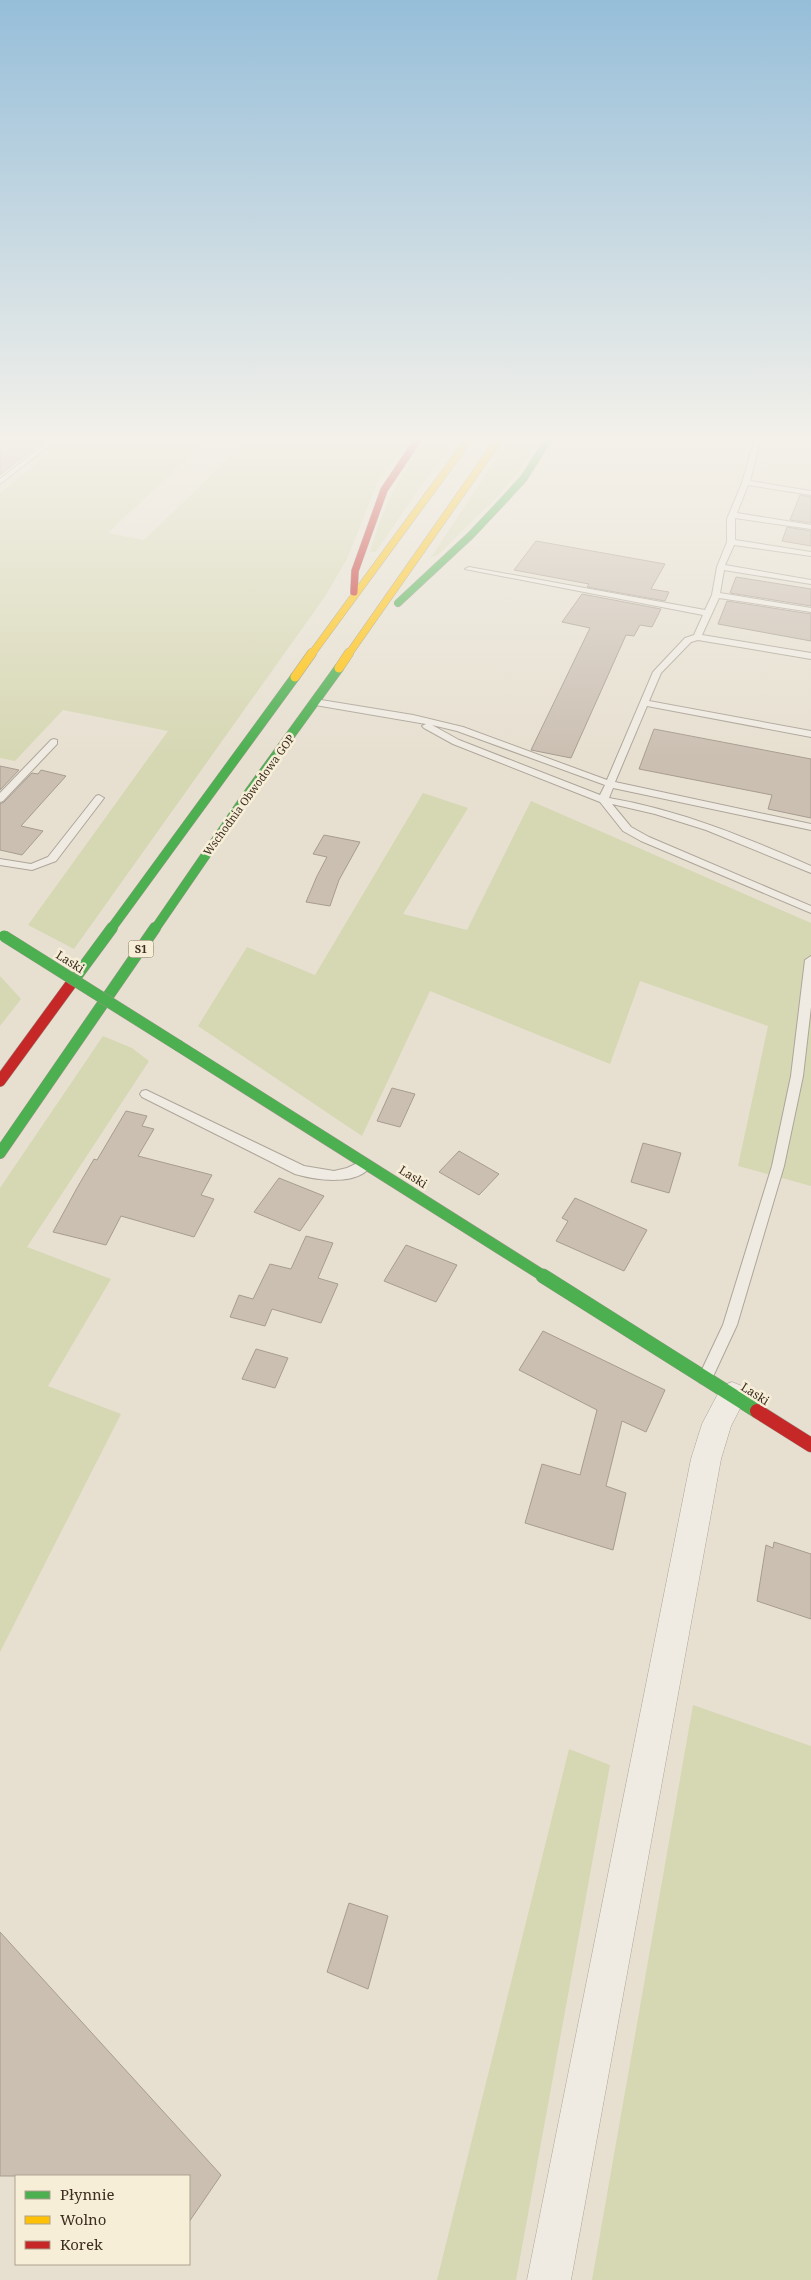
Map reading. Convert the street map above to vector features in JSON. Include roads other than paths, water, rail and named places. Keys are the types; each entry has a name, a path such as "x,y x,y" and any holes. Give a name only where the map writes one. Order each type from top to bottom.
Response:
{"main road":[{"path":"354,598 355,571 364,544"},
{"path":"0,1081 393,544"},
{"name":"Wschodnia Obwodowa GOP","path":"0,1153 246,798 425,544"},
{"path":"366,629 408,595 460,544"},
{"name":"Laski","path":"2,935 811,1445"}],"street":[{"path":"549,2280 707,1454 717,1424 719,1387"}],"lane":[{"path":"697,637 716,595 722,567 730,544"},
{"path":"747,544 811,554"},
{"path":"722,567 811,582"},
{"path":"469,569 708,613"},
{"path":"716,595 811,610"},
{"path":"602,800 657,672 688,640 697,637 811,656"},
{"path":"315,702 413,718 460,729 610,784 811,828"},
{"path":"644,704 811,734"},
{"path":"413,718 456,742 602,800 634,804 709,826 811,870"},
{"path":"0,799 54,742"},
{"path":"0,862 32,867 52,859 100,798"},
{"path":"602,800 627,829 645,839 811,910"},
{"path":"719,1387 730,1325 778,1166 797,1076 811,960"},
{"path":"146,1094 300,1170 328,1177 342,1176 354,1172 366,1164"}]}
